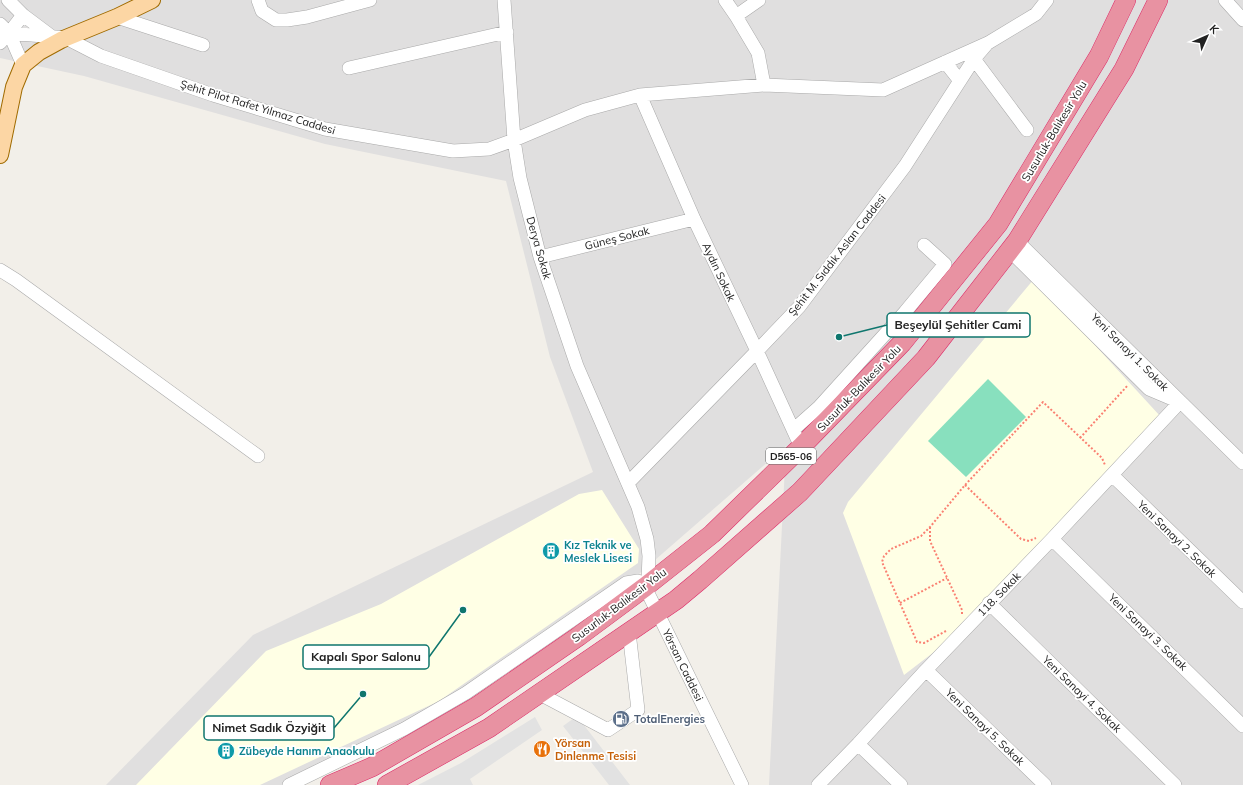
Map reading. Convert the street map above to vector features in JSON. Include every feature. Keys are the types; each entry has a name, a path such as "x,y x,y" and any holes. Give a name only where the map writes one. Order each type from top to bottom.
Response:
{"highway":[{"name":"Susurluk-Balıkesir Yolu","path":"330,785 372,767 476,707 579,636 645,587 712,534 801,447 902,343 998,224 1099,56 1126,0"},
{"name":"D565-06","path":"387,785 490,728 658,613 700,580 800,492 926,358 1014,246 1124,69 1158,0"},
{"path":"676,600 663,604 656,602 653,595 658,587 733,525 754,493"}],"main road":[{"path":"0,155 14,87 23,65 58,37 117,17 152,0"}],"street":[{"path":"8,0 23,15 58,37"},
{"path":"258,0 262,11 276,20 307,17 370,0"},
{"name":"Derya Sokak","path":"504,0 514,140 520,178 540,257 577,366 638,507 647,538 649,556 648,580 645,587"},
{"path":"725,0 758,53 764,85"},
{"path":"736,16 759,0"},
{"path":"988,43 1036,14 1047,0"},
{"path":"1226,0 1243,20"},
{"path":"0,43 4,28 23,15"},
{"path":"117,17 203,45"},
{"path":"4,28 58,37"},
{"path":"4,28 23,65"},
{"path":"349,68 507,32"},
{"name":"Şehit Pilot Rafet Yılmaz Caddesi","path":"58,37 101,56 213,96 325,128 453,151 489,149 585,110 640,95 764,85 883,90 988,43"},
{"name":"Şehit M. Sıddık Aslan Caddesi","path":"628,483 799,307 905,166 974,60 988,43"},
{"path":"974,60 1027,130"},
{"path":"945,62 960,81"},
{"name":"Aydın Sokak","path":"640,95 694,219 801,447"},
{"name":"Güneş Sokak","path":"540,257 694,219"},
{"path":"793,430 819,407 905,312 946,264 924,245"},
{"path":"1014,246 1148,389 1180,402"},
{"name":"Yeni Sanayi 1. Sokak","path":"1014,246 1180,402 1243,464"},
{"path":"0,270 16,280 258,456"},
{"name":"118. Sokak","path":"818,785 989,603 1052,539 1108,470 1180,402"},
{"name":"Yeni Sanayi 2. Sokak","path":"1108,470 1243,602"},
{"name":"Yeni Sanayi 3. Sokak","path":"1052,539 1243,726"},
{"path":"289,785 404,729 466,693 626,583 636,575 649,556"},
{"path":"626,583 638,581 645,587"},
{"name":"Yörsan Caddesi","path":"645,587 742,785"},
{"name":"Yeni Sanayi 4. Sokak","path":"989,603 1175,785"},
{"path":"540,694 608,730 638,710 629,632"},
{"name":"Yeni Sanayi 5. Sokak","path":"926,670 1044,785"},
{"path":"858,744 901,785"}],"path":[{"path":"1080,438 1136,376"},
{"path":"950,629 924,643 917,642 882,562 884,556 890,549 921,536 964,485 1043,402 1102,458 1108,470"},
{"path":"964,485 1021,539 1029,541 1037,538"},
{"path":"930,527 930,541 962,610 961,620"},
{"path":"900,603 947,578"}],"shaded area":[{"path":"0,0 1243,0 1243,785 769,785 786,446 632,580 477,686 286,785 106,785 253,635 593,472 550,357 506,181 325,144 84,76 0,58"},
{"path":"1034,279 1161,417 943,645 904,675 843,513 848,502"},
{"path":"602,490 639,549 638,563 439,701 260,785 136,785 266,651 381,604 579,494"},
{"path":"577,716 630,785 609,785 563,726"},
{"path":"535,717 542,730 470,779 473,785 418,785 461,763"}],"green space":[{"path":"988,379 1026,417 966,477 928,441"}],"place":[{"name":"Beşeylül Şehitler Cami","path":"839,337"},
{"name":"Kız Teknik ve Meslek Lisesi","path":"551,551"},
{"name":"Kapalı Spor Salonu","path":"463,610"},
{"name":"Nimet Sadık Özyiğit","path":"363,694"},
{"name":"TotalEnergies","path":"621,719"},
{"name":"Yörsan Dinlenme Tesisi","path":"542,749"},
{"name":"Zübeyde Hanım Anaokulu","path":"226,751"}]}
